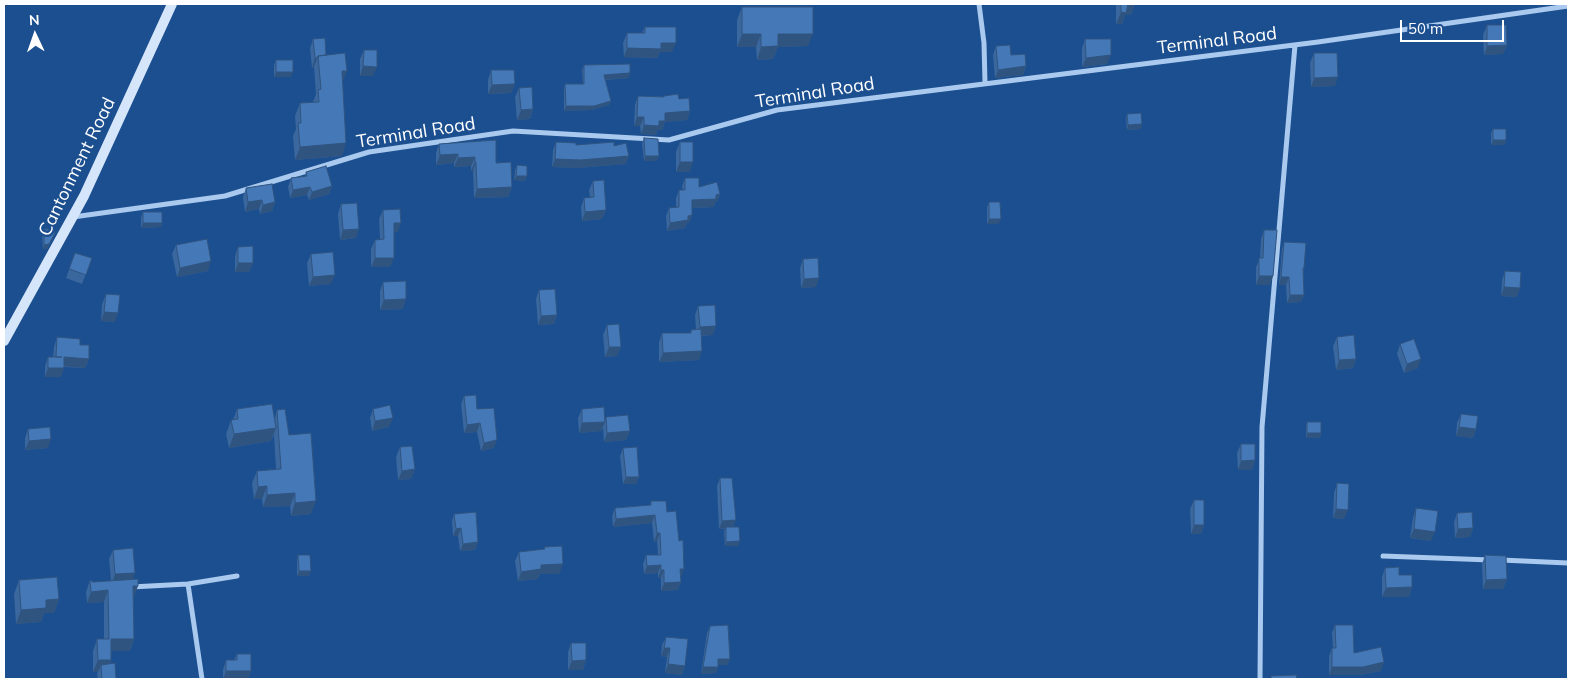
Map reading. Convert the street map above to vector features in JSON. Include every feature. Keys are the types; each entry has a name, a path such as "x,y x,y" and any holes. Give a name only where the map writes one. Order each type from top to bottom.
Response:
{"street":[{"name":"Cantonment Road","path":"4,341 84,196 172,4"},
{"path":"979,4 984,43 985,83"},
{"name":"Terminal Road","path":"73,217 225,196 369,152 513,132 669,140 777,110 1295,45 1568,6"},
{"path":"1260,679 1262,426 1295,45"},
{"path":"1383,556 1568,563"},
{"path":"129,587 188,584 237,576"},
{"path":"188,584 202,679"}],"building":[{"path":"1121,4 1128,4 1126,13 1121,12"},
{"path":"742,7 813,7 813,34 778,34 778,46 761,47 761,34 742,34"},
{"path":"1487,25 1506,25 1507,45 1487,46"},
{"path":"645,27 676,27 676,43 661,43 661,49 627,48 627,33 645,33"},
{"path":"325,38 326,55 315,58 313,39"},
{"path":"1085,39 1111,39 1111,55 1086,58"},
{"path":"1010,45 1011,55 1025,54 1026,66 998,70 996,46"},
{"path":"364,50 377,50 377,67 363,66"},
{"path":"345,53 347,71 342,71 346,143 300,147 298,123 301,123 300,103 319,102 318,90 321,89 318,56"},
{"path":"1314,53 1337,53 1338,77 1314,78"},
{"path":"276,60 293,60 293,72 276,72"},
{"path":"630,64 630,73 604,75 611,101 594,106 566,106 565,84 584,84 584,65"},
{"path":"491,70 514,70 515,84 492,85"},
{"path":"532,87 533,109 521,110 519,88"},
{"path":"678,94 679,99 689,98 690,111 665,113 665,121 659,121 659,126 644,125 644,117 637,117 638,96 664,97"},
{"path":"1141,113 1142,124 1128,125 1127,114"},
{"path":"1493,129 1506,129 1506,140 1493,140"},
{"path":"644,138 658,139 659,156 645,156"},
{"path":"496,140 496,163 511,162 512,187 477,189 475,157 458,158 458,154 440,155 439,144"},
{"path":"556,142 576,143 576,145 614,142 614,146 626,143 629,156 580,160 555,159"},
{"path":"680,142 693,142 693,162 680,162"},
{"path":"517,165 527,166 527,176 516,176"},
{"path":"326,166 332,186 312,192 310,187 293,190 291,178 307,176 306,172"},
{"path":"685,178 699,178 699,187 717,182 720,194 716,195 716,199 692,200 692,215 688,216 688,220 670,223 669,208 679,207 679,190 685,190"},
{"path":"604,180 606,210 585,212 584,198 594,197 593,181"},
{"path":"272,184 275,202 263,205 262,200 248,202 246,188"},
{"path":"989,202 1000,202 1001,219 989,219"},
{"path":"357,203 359,229 343,230 341,204"},
{"path":"400,209 401,223 394,223 394,258 375,258 375,240 384,239 383,210"},
{"path":"143,212 162,212 162,223 143,223"},
{"path":"44,229 54,229 55,233 49,244 44,245"},
{"path":"1264,230 1277,230 1273,276 1259,276 1259,258 1263,258"},
{"path":"207,239 211,261 180,268 176,245"},
{"path":"1284,242 1306,243 1303,268 1304,295 1290,295 1289,277 1281,277"},
{"path":"253,246 253,263 238,263 238,247"},
{"path":"333,252 335,275 313,277 311,254"},
{"path":"75,253 92,258 86,275 69,269"},
{"path":"818,258 819,278 804,279 803,259"},
{"path":"1505,271 1521,272 1520,288 1504,287"},
{"path":"406,281 406,299 384,300 383,282"},
{"path":"555,289 557,315 541,316 539,290"},
{"path":"106,294 120,295 118,313 104,312"},
{"path":"715,305 716,326 700,327 698,306"},
{"path":"619,324 621,347 609,347 607,325"},
{"path":"701,329 702,351 663,353 662,333 691,333 691,330"},
{"path":"1354,335 1356,359 1339,360 1337,337"},
{"path":"57,337 80,339 80,345 89,345 89,359 64,357 64,368 48,368 48,357 56,357"},
{"path":"1414,339 1421,359 1407,364 1400,344"},
{"path":"476,395 477,409 494,408 497,440 484,443 480,423 467,425 464,396"},
{"path":"272,404 276,428 234,434 231,420 238,419 237,409"},
{"path":"390,405 393,418 375,421 373,409"},
{"path":"604,407 605,422 582,423 582,409"},
{"path":"285,409 289,435 311,433 316,501 295,503 295,493 267,495 267,486 258,487 257,471 281,469 277,410"},
{"path":"1461,414 1478,416 1476,429 1459,427"},
{"path":"628,415 630,431 607,433 606,417"},
{"path":"1307,422 1321,422 1321,433 1307,433"},
{"path":"50,427 51,439 29,441 28,429"},
{"path":"1241,444 1255,444 1255,460 1241,461"},
{"path":"412,446 415,469 402,471 400,447"},
{"path":"637,447 639,477 626,477 623,448"},
{"path":"720,478 732,478 736,520 722,521"},
{"path":"1337,483 1349,484 1348,510 1336,509"},
{"path":"1194,500 1204,500 1204,525 1194,525"},
{"path":"651,501 666,501 667,512 676,511 679,541 683,540 684,569 680,569 681,582 664,583 664,570 661,570 661,565 647,566 646,555 661,555 660,533 657,533 655,515 616,519 615,508 651,505"},
{"path":"1416,508 1438,511 1435,532 1414,529"},
{"path":"476,512 478,542 463,544 461,528 456,529 454,514"},
{"path":"1472,512 1473,528 1458,529 1457,513"},
{"path":"726,527 739,527 740,541 726,542"},
{"path":"562,546 563,564 541,565 541,569 521,572 519,552"},
{"path":"133,548 135,573 115,574 113,550"},
{"path":"298,555 310,555 311,571 299,571"},
{"path":"1485,555 1506,556 1507,579 1486,580"},
{"path":"1399,567 1399,575 1412,575 1412,587 1386,588 1385,568"},
{"path":"57,577 59,599 46,600 46,608 21,610 19,580"},
{"path":"138,579 138,586 133,586 134,639 111,639 111,660 98,660 97,639 109,639 108,590 91,592 90,580 93,582"},
{"path":"728,625 730,659 718,659 718,667 703,667 710,626"},
{"path":"1335,625 1353,625 1354,653 1381,647 1384,662 1363,667 1332,667 1332,648 1336,648"},
{"path":"666,637 688,639 685,666 668,664 670,648 664,648"},
{"path":"571,643 586,643 586,660 572,661"},
{"path":"237,654 251,654 251,671 226,671 226,660 237,660"},
{"path":"115,663 116,679 102,679 101,665"},
{"path":"1296,675 1297,679 1271,679 1271,676"}]}
